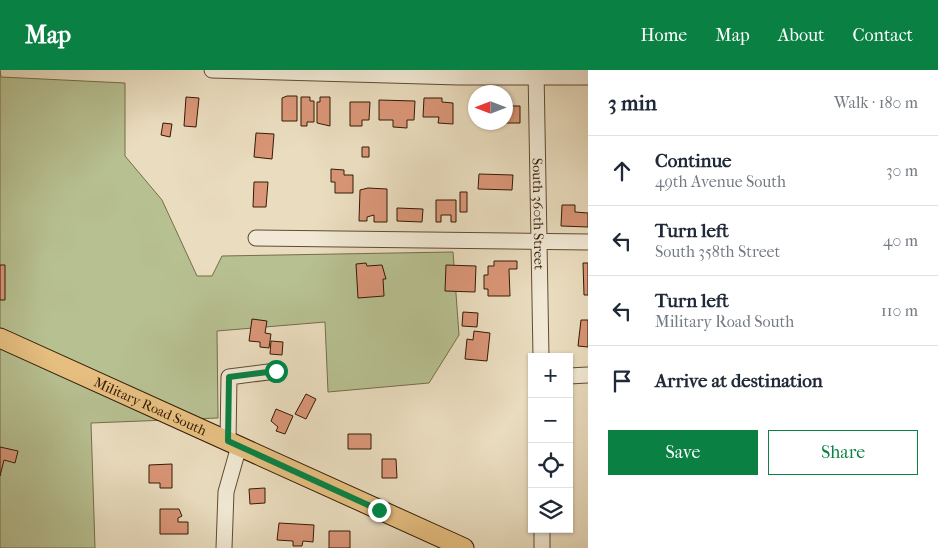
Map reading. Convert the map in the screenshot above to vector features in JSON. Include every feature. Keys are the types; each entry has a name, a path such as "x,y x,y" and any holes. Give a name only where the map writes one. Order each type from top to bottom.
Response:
{"main road":[{"name":"Military Road South","path":"0,338 456,546"}],"street":[{"path":"212,70 458,77 536,73 588,77"},
{"name":"South 360th Street","path":"536,73 541,353"},
{"path":"256,238 588,242"},
{"path":"224,548 226,492 234,444 229,377 276,371"},
{"path":"573,376 588,375"},
{"path":"542,533 542,548"}],"green space":[{"path":"0,70 1,77 125,83 125,156 162,200 197,276 212,276 222,256 453,252 459,335 429,383 328,392 325,322 217,331 218,418 91,423 95,548 0,548"}],"building":[{"path":"297,96 297,121 282,121 282,98"},
{"path":"186,97 199,98 196,127 184,126"},
{"path":"301,97 310,97 310,101 314,101 314,122 307,122 307,126 301,126"},
{"path":"320,97 330,97 330,126 317,123 317,102 320,102"},
{"path":"424,98 442,98 442,102 453,103 453,124 438,123 439,117 423,117"},
{"path":"379,100 415,101 414,120 407,120 407,128 393,127 393,120 379,120"},
{"path":"350,102 370,102 369,120 362,120 362,126 350,126"},
{"path":"513,106 520,106 520,123 513,123"},
{"path":"163,123 172,124 170,137 161,135"},
{"path":"256,133 274,134 272,159 254,157"},
{"path":"362,147 369,147 369,157 362,157"},
{"path":"331,169 344,170 344,175 353,175 353,193 335,193 335,182 331,182"},
{"path":"479,174 513,175 512,190 478,189"},
{"path":"254,182 268,182 266,207 253,207"},
{"path":"368,188 387,189 387,222 374,222 374,215 367,217 367,221 359,221 360,190"},
{"path":"460,192 467,192 467,212 460,212"},
{"path":"436,200 456,200 456,222 451,222 451,215 441,215 441,222 436,222"},
{"path":"562,205 575,205 575,212 588,213 588,227 561,226"},
{"path":"397,208 423,209 422,222 397,221"},
{"path":"494,261 517,261 517,269 509,269 510,296 488,296 488,289 484,289 484,275 488,275 488,266 494,266"},
{"path":"366,263 367,266 382,265 386,279 383,279 384,296 358,298 356,264"},
{"path":"583,263 588,263 588,295 584,295"},
{"path":"0,265 5,265 5,300 0,300"},
{"path":"446,265 476,266 475,292 445,291"},
{"path":"463,312 478,313 477,327 462,326"},
{"path":"252,319 267,321 265,333 271,334 269,348 260,347 260,342 249,341"},
{"path":"581,320 588,320 588,347 578,346"},
{"path":"474,331 490,333 487,361 465,359 467,339 473,340"},
{"path":"271,341 283,342 282,355 270,354"},
{"path":"269,373 282,374 281,381 269,380"},
{"path":"306,394 316,399 306,419 295,414"},
{"path":"276,409 293,416 285,434 276,431 278,427 271,421"},
{"path":"348,434 371,434 371,449 348,449"},
{"path":"0,447 18,451 15,463 4,460 0,476"},
{"path":"382,459 396,459 397,478 382,478"},
{"path":"172,464 172,488 160,488 160,483 149,483 149,465"},
{"path":"265,488 265,503 250,504 249,489"},
{"path":"160,509 179,509 182,516 178,518 178,522 188,522 188,534 160,534"},
{"path":"279,523 314,525 313,542 303,541 302,546 293,546 293,541 277,540"},
{"path":"329,531 350,531 350,548 329,548"}],"route":[{"path":"276,371 229,377 228,441 379,510"}]}
